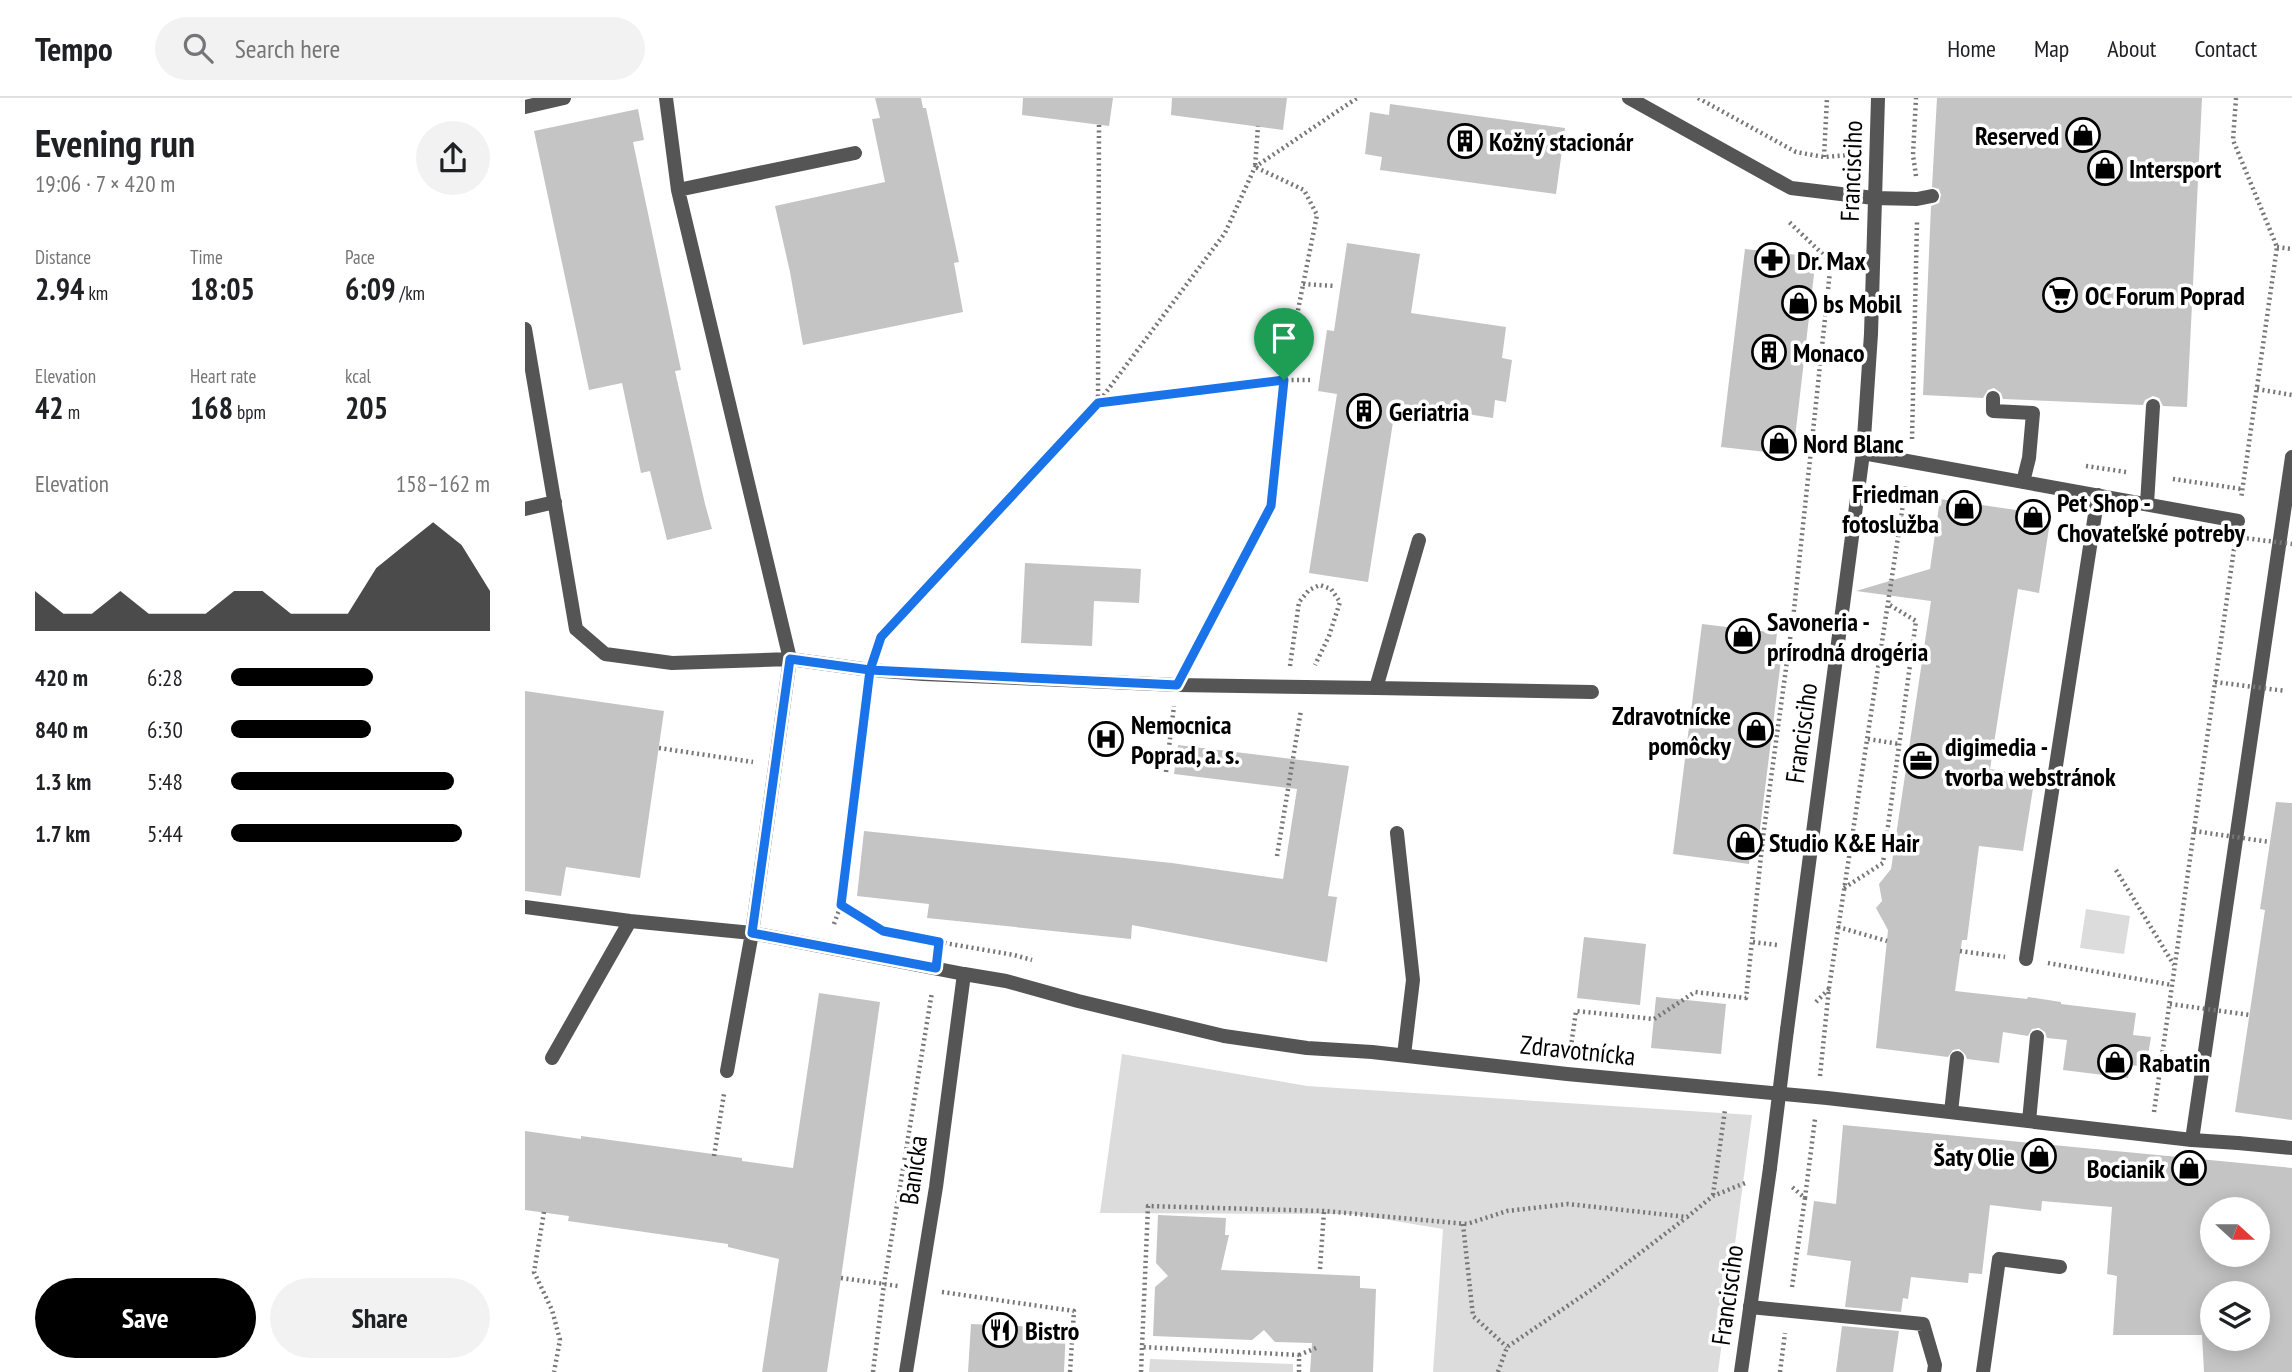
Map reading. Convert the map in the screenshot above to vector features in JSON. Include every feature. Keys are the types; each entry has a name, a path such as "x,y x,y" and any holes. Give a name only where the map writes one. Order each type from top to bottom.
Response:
{"street":[{"path":"525,107 564,98"},
{"path":"666,98 678,190 790,659 752,933 727,1071"},
{"path":"1629,98 1791,188 1874,198 1917,199 1932,196"},
{"name":"Francisciho","path":"1741,1372 1863,453 1871,334 1878,98"},
{"path":"678,190 855,153"},
{"path":"525,330 576,629 605,654 671,663 790,659 870,670 1177,685 1592,692"},
{"path":"1993,398 1993,411 2033,412 2029,458 2023,482"},
{"path":"2147,504 2153,405"},
{"path":"1863,453 2238,521"},
{"path":"2192,1140 2292,457"},
{"path":"2026,959 2098,495"},
{"path":"525,509 555,502"},
{"path":"1376,688 1419,540"},
{"path":"1397,833 1413,980 1404,1055"},
{"name":"Zdravotnícka","path":"525,907 630,922 752,933 1006,981 1224,1036 1307,1048 1404,1055 1567,1074 1827,1098 2192,1140 2292,1148"},
{"path":"552,1058 630,922"},
{"name":"Banícka","path":"907,1372 964,974"},
{"path":"2029,1121 2037,1037"},
{"path":"1951,1112 1957,1058"},
{"path":"1983,1372 1999,1259 2060,1267"},
{"path":"1750,1307 1923,1324 1935,1365 1934,1372"}],"path":[{"path":"1255,167 1357,98"},
{"path":"1698,98 1796,152 1824,157 1850,155"},
{"path":"1824,157 1827,98"},
{"path":"1916,98 1913,155 1916,180"},
{"path":"2159,1081 2277,247 2233,140 2236,98"},
{"path":"1098,403 1099,125"},
{"path":"894,933 883,931 841,905 870,670 881,637 1098,403 1225,233 1255,167 1258,126"},
{"path":"1165,772 1177,685 1271,506 1284,380 1317,215 1304,190 1255,167"},
{"path":"1569,1061 1576,1011 1654,1018 1695,992 1746,998 1763,837 1794,610 1831,262 1788,222"},
{"path":"1820,1073 1838,927 1910,461 1917,222"},
{"path":"2277,247 2292,249"},
{"path":"1303,284 1335,286"},
{"path":"1098,403 1284,380 1313,380"},
{"path":"2257,389 2292,395"},
{"path":"1901,518 1936,526"},
{"path":"2236,537 2292,544"},
{"path":"1844,888 1883,863 1916,621 1888,604"},
{"path":"2215,682 2286,691"},
{"path":"1867,739 1899,744"},
{"path":"659,747 775,765"},
{"path":"2194,831 2270,842"},
{"path":"2116,870 2174,966"},
{"path":"1838,927 1887,941"},
{"path":"916,937 1038,962"},
{"path":"873,1372 884,1284 939,942"},
{"path":"1753,942 1778,945"},
{"path":"1825,951 1835,952"},
{"path":"1961,951 2026,959 2172,985"},
{"path":"2169,1004 2250,1015"},
{"path":"714,1156 727,1071"},
{"path":"1713,1196 1725,1108"},
{"path":"1780,1372 1815,1116"},
{"path":"1794,1180 1792,1187 1805,1198"},
{"path":"1498,1372 1507,1348 1594,1288 1713,1196 1747,1182"},
{"path":"1140,1372 1148,1206 1324,1211 1463,1224 1507,1211 1568,1205 1686,1217"},
{"path":"1320,1269 1324,1211"},
{"path":"544,1212 534,1272 552,1310 561,1339 554,1372"},
{"path":"1463,1224 1473,1316 1507,1348"},
{"path":"841,1278 1074,1311 1070,1372"},
{"path":"1142,1347 1299,1355 1316,1348"},
{"path":"1299,1355 1299,1372"}],"shaded area":[{"path":"2086,909 2130,916 2124,954 2080,948"},
{"path":"1122,1054 1307,1086 1752,1115 1718,1372 1433,1372 1443,1229 1353,1214 1100,1213"},
{"path":"1150,1359 1293,1364 1293,1372 1149,1372"}],"building":[{"path":"875,98 921,98 923,108 926,108 959,262 954,263 963,312 803,345 775,206 885,182 872,119 880,118"},
{"path":"1023,98 1113,98 1109,126 1022,115"},
{"path":"1172,98 1287,98 1283,130 1171,115"},
{"name":"OC Forum Poprad","path":"1937,98 2202,98 2187,407 2163,406 2159,398 2153,396 2145,400 2143,405 2003,399 2001,393 1994,388 1988,390 1983,398 1923,395 1931,206 1939,203 1941,195 1939,189 1932,187"},
{"name":"Kožný stacionár","path":"1390,104 1565,128 1556,194 1380,170 1382,157 1365,154 1370,112 1389,115"},
{"path":"638,109 644,140 633,142 681,370 675,371 712,529 667,540 650,471 641,473 622,383 589,390 534,131"},
{"name":"Geriatria","path":"1347,243 1420,254 1411,313 1506,327 1502,358 1512,360 1506,402 1495,400 1493,418 1396,403 1368,582 1309,573 1337,394 1318,391 1327,330 1334,331"},
{"name":"Monaco","path":"1745,249 1816,257 1793,455 1721,447"},
{"path":"1940,499 2051,515 2039,593 2018,589 1990,769 2035,776 2023,851 1979,846 1967,940 1962,940 1955,991 2028,997 2136,1013 2133,1035 2151,1037 2146,1067 2130,1065 2128,1078 2063,1070 2067,1040 2047,1038 2045,1032 2039,1028 2032,1029 2028,1036 2003,1032 1999,1063 1967,1059 1959,1049 1953,1050 1948,1057 1876,1048 1888,930 1876,908 1882,901 1879,884 1891,869 1931,601 1856,591 1930,569"},
{"path":"1025,563 1141,569 1139,603 1094,601 1092,646 1021,643"},
{"path":"1702,624 1777,633 1775,651 1782,652 1758,845 1751,844 1749,864 1673,854"},
{"path":"525,691 664,711 640,878 566,867 561,896 525,891"},
{"path":"1178,745 1349,766 1328,896 1337,897 1327,962 1132,925 1131,939 927,918 929,904 857,896 864,831 1172,863 1283,879 1297,789 1174,774"},
{"path":"2276,802 2292,803 2292,1120 2235,1112 2265,910 2260,909"},
{"path":"1584,937 1646,944 1640,1005 1577,998"},
{"path":"819,993 880,1002 827,1372 762,1372 779,1259 728,1247 728,1244 568,1221 569,1216 525,1210 525,1131 742,1158 742,1161 793,1168"},
{"path":"1656,997 1726,1004 1721,1054 1651,1048"},
{"path":"1843,1125 2292,1168 2292,1372 2204,1372 2203,1351 2270,1351 2270,1281 2200,1281 2200,1335 2113,1335 2117,1276 2107,1274 2112,1207 2042,1201 2041,1211 1990,1205 1982,1274 1969,1273 1968,1283 1911,1277 1908,1299 1903,1298 1901,1312 1845,1307 1851,1261 1807,1255 1814,1201 1836,1204"},
{"path":"1158,1215 1226,1218 1225,1235 1229,1235 1221,1270 1360,1276 1360,1288 1376,1289 1373,1372 1310,1372 1312,1343 1275,1342 1264,1330 1252,1340 1153,1336 1155,1287 1168,1276 1156,1263"},
{"path":"971,1324 1066,1328 1064,1372 968,1372"},
{"path":"1842,1326 1899,1331 1893,1372 1836,1372"}],"place":[{"name":"Reserved","path":"2083,135"},
{"name":"Kožný stacionár","path":"1465,141"},
{"name":"Intersport","path":"2105,168"},
{"name":"Dr. Max","path":"1772,260"},
{"name":"OC Forum Poprad","path":"2060,295"},
{"name":"bs Mobil","path":"1799,303"},
{"name":"Monaco","path":"1769,352"},
{"name":"Geriatria","path":"1364,411"},
{"name":"Nord Blanc","path":"1779,443"},
{"name":"Friedman fotoslužba","path":"1964,508"},
{"name":"Pet Shop - Chovateľské potreby","path":"2033,517"},
{"name":"Savoneria - prírodná drogéria","path":"1743,636"},
{"name":"Zdravotnícke pomôcky","path":"1756,730"},
{"name":"Nemocnica Poprad, a. s.","path":"1106,739"},
{"name":"digimedia - tvorba webstránok","path":"1921,761"},
{"name":"Studio K&E Hair","path":"1745,842"},
{"name":"Rabatin","path":"2115,1062"},
{"name":"Šaty Olie","path":"2039,1156"},
{"name":"Bocianik","path":"2189,1168"},
{"name":"Bistro","path":"1000,1330"}],"route":[{"path":"1284,380 1098,403 881,637 870,670 790,659 752,933 936,968 939,942 883,931 841,905 870,670 1177,685 1271,506 1284,380"}]}
